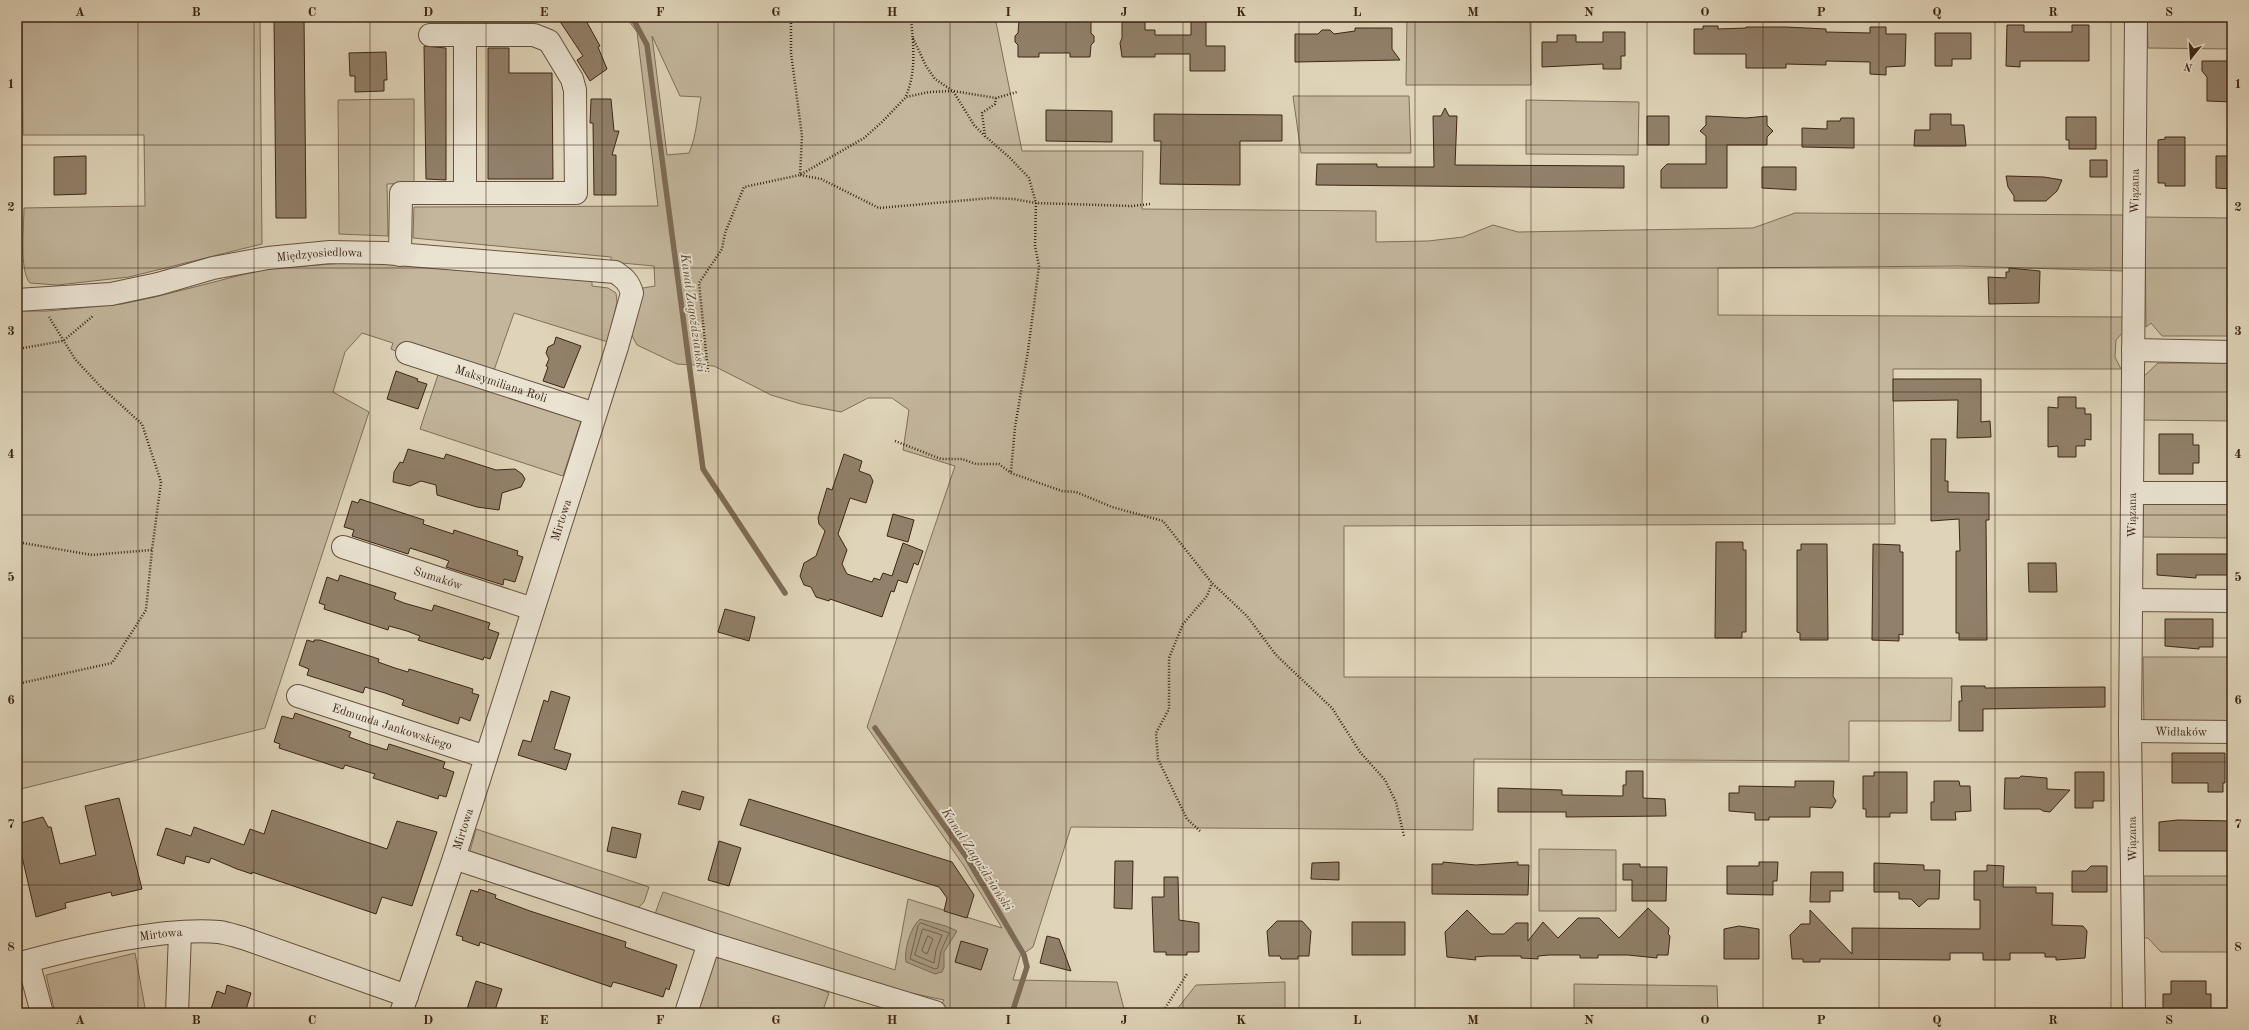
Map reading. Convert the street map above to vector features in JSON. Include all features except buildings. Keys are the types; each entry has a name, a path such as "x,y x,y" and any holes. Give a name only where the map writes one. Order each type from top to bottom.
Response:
{"street":[{"name":"Wiązana","path":"2134,1013 2130,731 2136,17"},
{"path":"400,254 401,193 576,193 574,86 549,41 534,35 430,35"},
{"path":"465,35 465,193"},
{"name":"Międzyosiedlowa","path":"28,300 111,294 158,284 212,268 268,258 330,252 400,254 616,272 625,278"},
{"name":"Mirtowa","path":"23,962 134,938 180,933 220,932 243,938 404,1004 454,858 596,414 632,292 625,278"},
{"path":"2133,350 2232,352"},
{"name":"Maksymiliana Roli","path":"407,353 596,414"},
{"path":"2132,493 2232,493"},
{"name":"Sumaków","path":"343,547 533,609"},
{"path":"2132,600 2232,601"},
{"name":"Edmunda Jankowskiego","path":"298,696 486,757"},
{"name":"Widłaków","path":"2130,731 2232,732"},
{"path":"454,858 709,943 935,1012"},
{"path":"177,1013 180,933"},
{"path":"686,1013 709,943"},
{"path":"23,962 42,1013"}],"path":[{"path":"791,17 791,53 802,136 800,175"},
{"path":"708,372 699,282 722,249 725,233 744,187 800,175 864,138 882,122 906,97 912,82 915,62 911,17"},
{"path":"913,38 926,66 935,79 953,91 974,125 1010,158 1029,178 1036,203 1035,246 1039,266 1028,351 1015,426 1011,473"},
{"path":"906,97 929,92 953,91 996,98 1017,92"},
{"path":"985,136 982,113 995,104 996,98"},
{"path":"800,175 822,179 879,208 991,198 1014,199 1036,203 1132,206 1150,204"},
{"path":"17,349 63,341 99,310 111,294"},
{"path":"17,684 112,663 146,610 161,482 142,424 100,386 75,359 63,341 28,300"},
{"path":"895,441 941,459 962,459 976,464 999,464 1011,473 1062,491 1076,492 1112,506 1163,521 1212,583 1247,616 1276,655 1332,708 1360,752 1385,780 1396,802 1404,836"},
{"path":"17,542 92,555 152,550"},
{"path":"1200,831 1187,819 1158,759 1156,733 1169,709 1169,658 1183,624 1207,596 1212,583"},
{"path":"1162,1013 1187,974"}],"shaded area":[{"path":"22,17 260,17 262,244 129,277 57,285 30,283 24,269 23,259 24,208 145,206 144,135 23,135"},
{"path":"626,17 995,17 1022,151 1143,151 1142,209 1376,211 1376,242 1428,241 1463,237 1493,225 1518,232 1753,228 1795,213 2126,215 2123,271 1960,266 1718,268 1718,315 2123,317 2124,331 2116,340 2115,357 2121,369 1893,369 1895,524 1344,526 1344,677 1952,678 1951,721 1849,721 1849,761 1474,759 1473,830 1071,827 1033,947 1020,956 1013,980 1117,982 1125,1013 936,1013 944,1000 864,983 655,914 663,892 895,970 908,899 1002,928 964,866 867,727 955,466 903,450 909,410 892,398 868,398 841,412 801,404 771,395 714,366 677,364 637,345 630,332 639,296 643,288 655,286 654,266 611,262 611,257 413,238 414,207 658,206 637,32","holes":["652,36 680,96 701,97 692,146 689,153 667,155"]},
{"path":"1407,17 1530,17 1531,85 1406,85"},
{"path":"2147,17 2232,17 2232,49 2148,48"},
{"path":"1293,96 1409,96 1411,153 1301,153"},
{"path":"414,99 414,183 387,184 388,236 339,234 338,100"},
{"path":"1526,100 1639,102 1638,155 1526,154"},
{"path":"2145,217 2232,218 2232,336 2162,336 2151,323 2146,327"},
{"path":"358,262 592,281 592,286 608,288 616,293 617,302 608,342 514,313 493,373 402,354 391,349 393,343 362,333 345,352 333,392 369,412 265,728 17,790 17,311 48,311 122,304 265,269"},
{"path":"2158,363 2232,363 2232,421 2142,420 2142,378"},
{"path":"440,369 582,418 563,476 420,429"},
{"path":"2143,500 2232,500 2232,538 2143,537"},
{"path":"2143,657 2232,657 2232,728 2144,728"},
{"path":"476,829 649,887 644,902 638,908 470,851"},
{"path":"1539,849 1616,850 1616,911 1539,911"},
{"path":"2144,876 2231,876 2231,952 2161,952 2148,938 2144,938"},
{"path":"135,953 146,1013 55,1013 46,975"},
{"path":"716,957 778,971 829,993 822,1013 697,1013"},
{"path":"1285,982 1285,1013 1174,1013 1196,985"},
{"path":"1574,984 1717,986 1718,1013 1574,1013"}],"water":[{"path":"920,919 946,926 957,931 944,952 944,967 942,972 935,974 906,962 908,939 916,923"}],"waterway":[{"name":"Kanał Zagoździański","path":"632,17 647,45 703,469 785,593"},
{"name":"Kanał Zagoździański","path":"875,728 967,858 1024,955 1027,967 1012,1013"}]}
